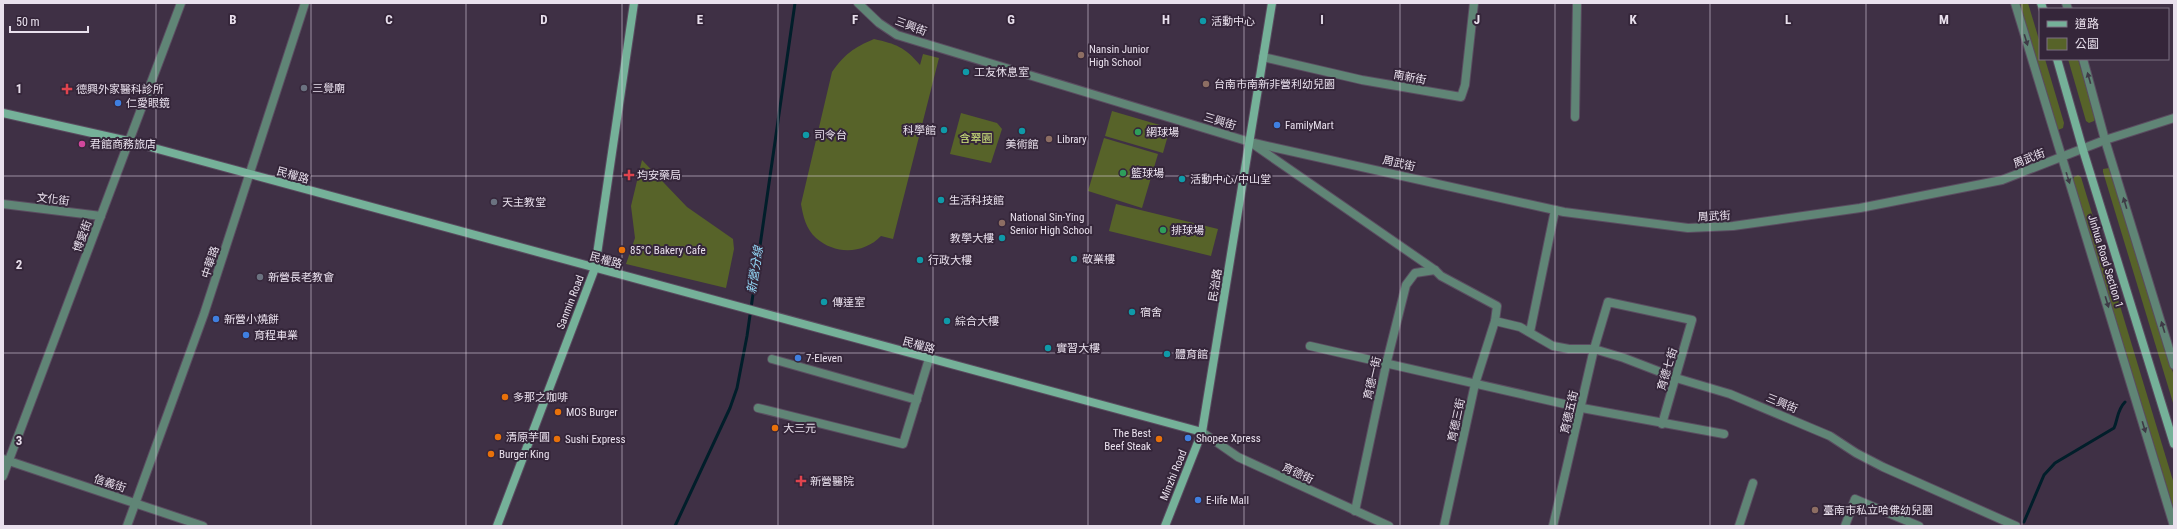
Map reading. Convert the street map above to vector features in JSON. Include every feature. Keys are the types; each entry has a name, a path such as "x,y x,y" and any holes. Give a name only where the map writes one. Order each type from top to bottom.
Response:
{"street":[{"name":"博愛街","path":"3,476 6,460 101,216 181,3"},
{"name":"中華路","path":"127,526 204,314 251,174 284,63 305,3"},
{"name":"Sanmin Road","path":"497,526 595,268 634,3"},
{"name":"三興街","path":"858,3 883,26 897,34 1250,142 1435,270 1441,276 1497,306 1495,321 1520,327 1553,346 1569,349 1594,349 1624,358 1676,378 1730,394 1805,424 1830,436 1856,453 1883,467 2016,526"},
{"path":"1250,142 1272,3"},
{"name":"南新街","path":"1263,56 1362,80 1461,97 1465,85 1474,3"},
{"path":"1575,117 1577,3"},
{"name":"Jinhua Road Section 1","path":"2015,3 2174,526"},
{"name":"Jinhua Road Section 1","path":"2057,60 2083,150 2174,444"},
{"path":"2083,60 2105,140 2174,365"},
{"name":"民權路","path":"3,113 128,141 1202,432"},
{"name":"周武街","path":"1250,142 1580,215 1688,228 1733,226 1860,208 2002,180 2083,150 2105,140 2174,118"},
{"name":"民治路","path":"1202,432 1250,142"},
{"name":"文化街","path":"3,204 101,216"},
{"path":"1530,332 1556,210"},
{"name":"育德一街","path":"1355,511 1386,364 1406,285 1415,273 1435,270"},
{"name":"育德七街","path":"1608,302 1692,320 1662,424"},
{"name":"育德五街","path":"1553,526 1582,408 1594,349 1608,302"},
{"name":"育德三街","path":"1444,526 1475,384 1495,321"},
{"path":"1310,346 1582,408 1662,424 1724,434"},
{"path":"772,359 917,400"},
{"path":"758,408 903,444 929,359"},
{"name":"育德街","path":"1202,432 1238,457 1389,526"},
{"name":"Minzhi Road","path":"1165,526 1202,432"},
{"name":"信義街","path":"6,460 203,526"},
{"path":"1739,526 1753,483"},
{"path":"1845,526 1855,499 1920,526"}],"green space":[{"path":"2017,3 2028,3 2039,40 2039,60 2045,60 2064,123 2063,128 2058,130"},
{"path":"874,39 900,47 910,54 920,65 923,54 939,58 893,239 881,236 874,242 858,249 840,250 824,244 810,231 801,204 832,72 850,52 860,45"},
{"path":"2068,60 2078,60 2095,117 2094,121 2089,123 2086,121"},
{"name":"網球場","path":"1112,111 1170,128 1163,153 1105,136"},
{"name":"含翠園","path":"961,113 997,123 1002,129 991,163 950,154"},
{"name":"籃球場","path":"1104,138 1158,154 1142,208 1088,191"},
{"path":"642,160 687,207 733,239 734,249 726,288 626,264 635,238 631,206"},
{"path":"2103,169 2112,169 2174,376 2174,406 2103,172"},
{"path":"2078,175 2081,177 2174,484 2174,510 2073,180 2074,177"},
{"name":"排球場","path":"1116,204 1218,229 1211,256 1109,231"}],"waterway":[{"name":"新營分線","path":"675,526 730,408 737,388 747,336 795,3"},
{"path":"2024,522 2044,475 2055,463 2114,428 2119,411 2125,402"}],"place":[{"name":"活動中心","path":"1203,21"},
{"name":"Nansin Junior High School","path":"1081,55"},
{"name":"工友休息室","path":"966,72"},
{"name":"台南市南新非營利幼兒園","path":"1206,84"},
{"name":"三覺廟","path":"304,88"},
{"name":"德興外家醫科診所","path":"67,89"},
{"name":"仁愛眼鏡","path":"118,103"},
{"name":"FamilyMart","path":"1277,125"},
{"name":"科學館","path":"944,130"},
{"name":"美術館","path":"1022,131"},
{"name":"網球場","path":"1138,132"},
{"name":"司令台","path":"806,135"},
{"name":"Library","path":"1049,139"},
{"name":"君館商務旅店","path":"82,144"},
{"name":"籃球場","path":"1123,173"},
{"name":"均安藥局","path":"629,175"},
{"name":"活動中心/中山堂","path":"1182,179"},
{"name":"生活科技館","path":"941,200"},
{"name":"天主教堂","path":"494,202"},
{"name":"National Sin-Ying Senior High School","path":"1002,223"},
{"name":"排球場","path":"1163,230"},
{"name":"教學大樓","path":"1002,238"},
{"name":"85°C Bakery Cafe","path":"622,250"},
{"name":"敬業樓","path":"1074,259"},
{"name":"行政大樓","path":"920,260"},
{"name":"新營長老教會","path":"260,277"},
{"name":"傳達室","path":"824,302"},
{"name":"宿舍","path":"1132,312"},
{"name":"新營小燒餅","path":"216,319"},
{"name":"綜合大樓","path":"947,321"},
{"name":"育程車業","path":"246,335"},
{"name":"實習大樓","path":"1048,348"},
{"name":"體育館","path":"1167,354"},
{"name":"7-Eleven","path":"798,358"},
{"name":"多那之咖啡","path":"505,397"},
{"name":"MOS Burger","path":"558,412"},
{"name":"大三元","path":"775,428"},
{"name":"清原芋圓","path":"498,437"},
{"name":"Shopee Xpress","path":"1188,438"},
{"name":"Sushi Express","path":"557,439"},
{"name":"The Best Beef Steak","path":"1159,439"},
{"name":"Burger King","path":"491,454"},
{"name":"新營醫院","path":"801,481"},
{"name":"E-life Mall","path":"1198,500"},
{"name":"臺南市私立哈佛幼兒園","path":"1815,510"}]}
